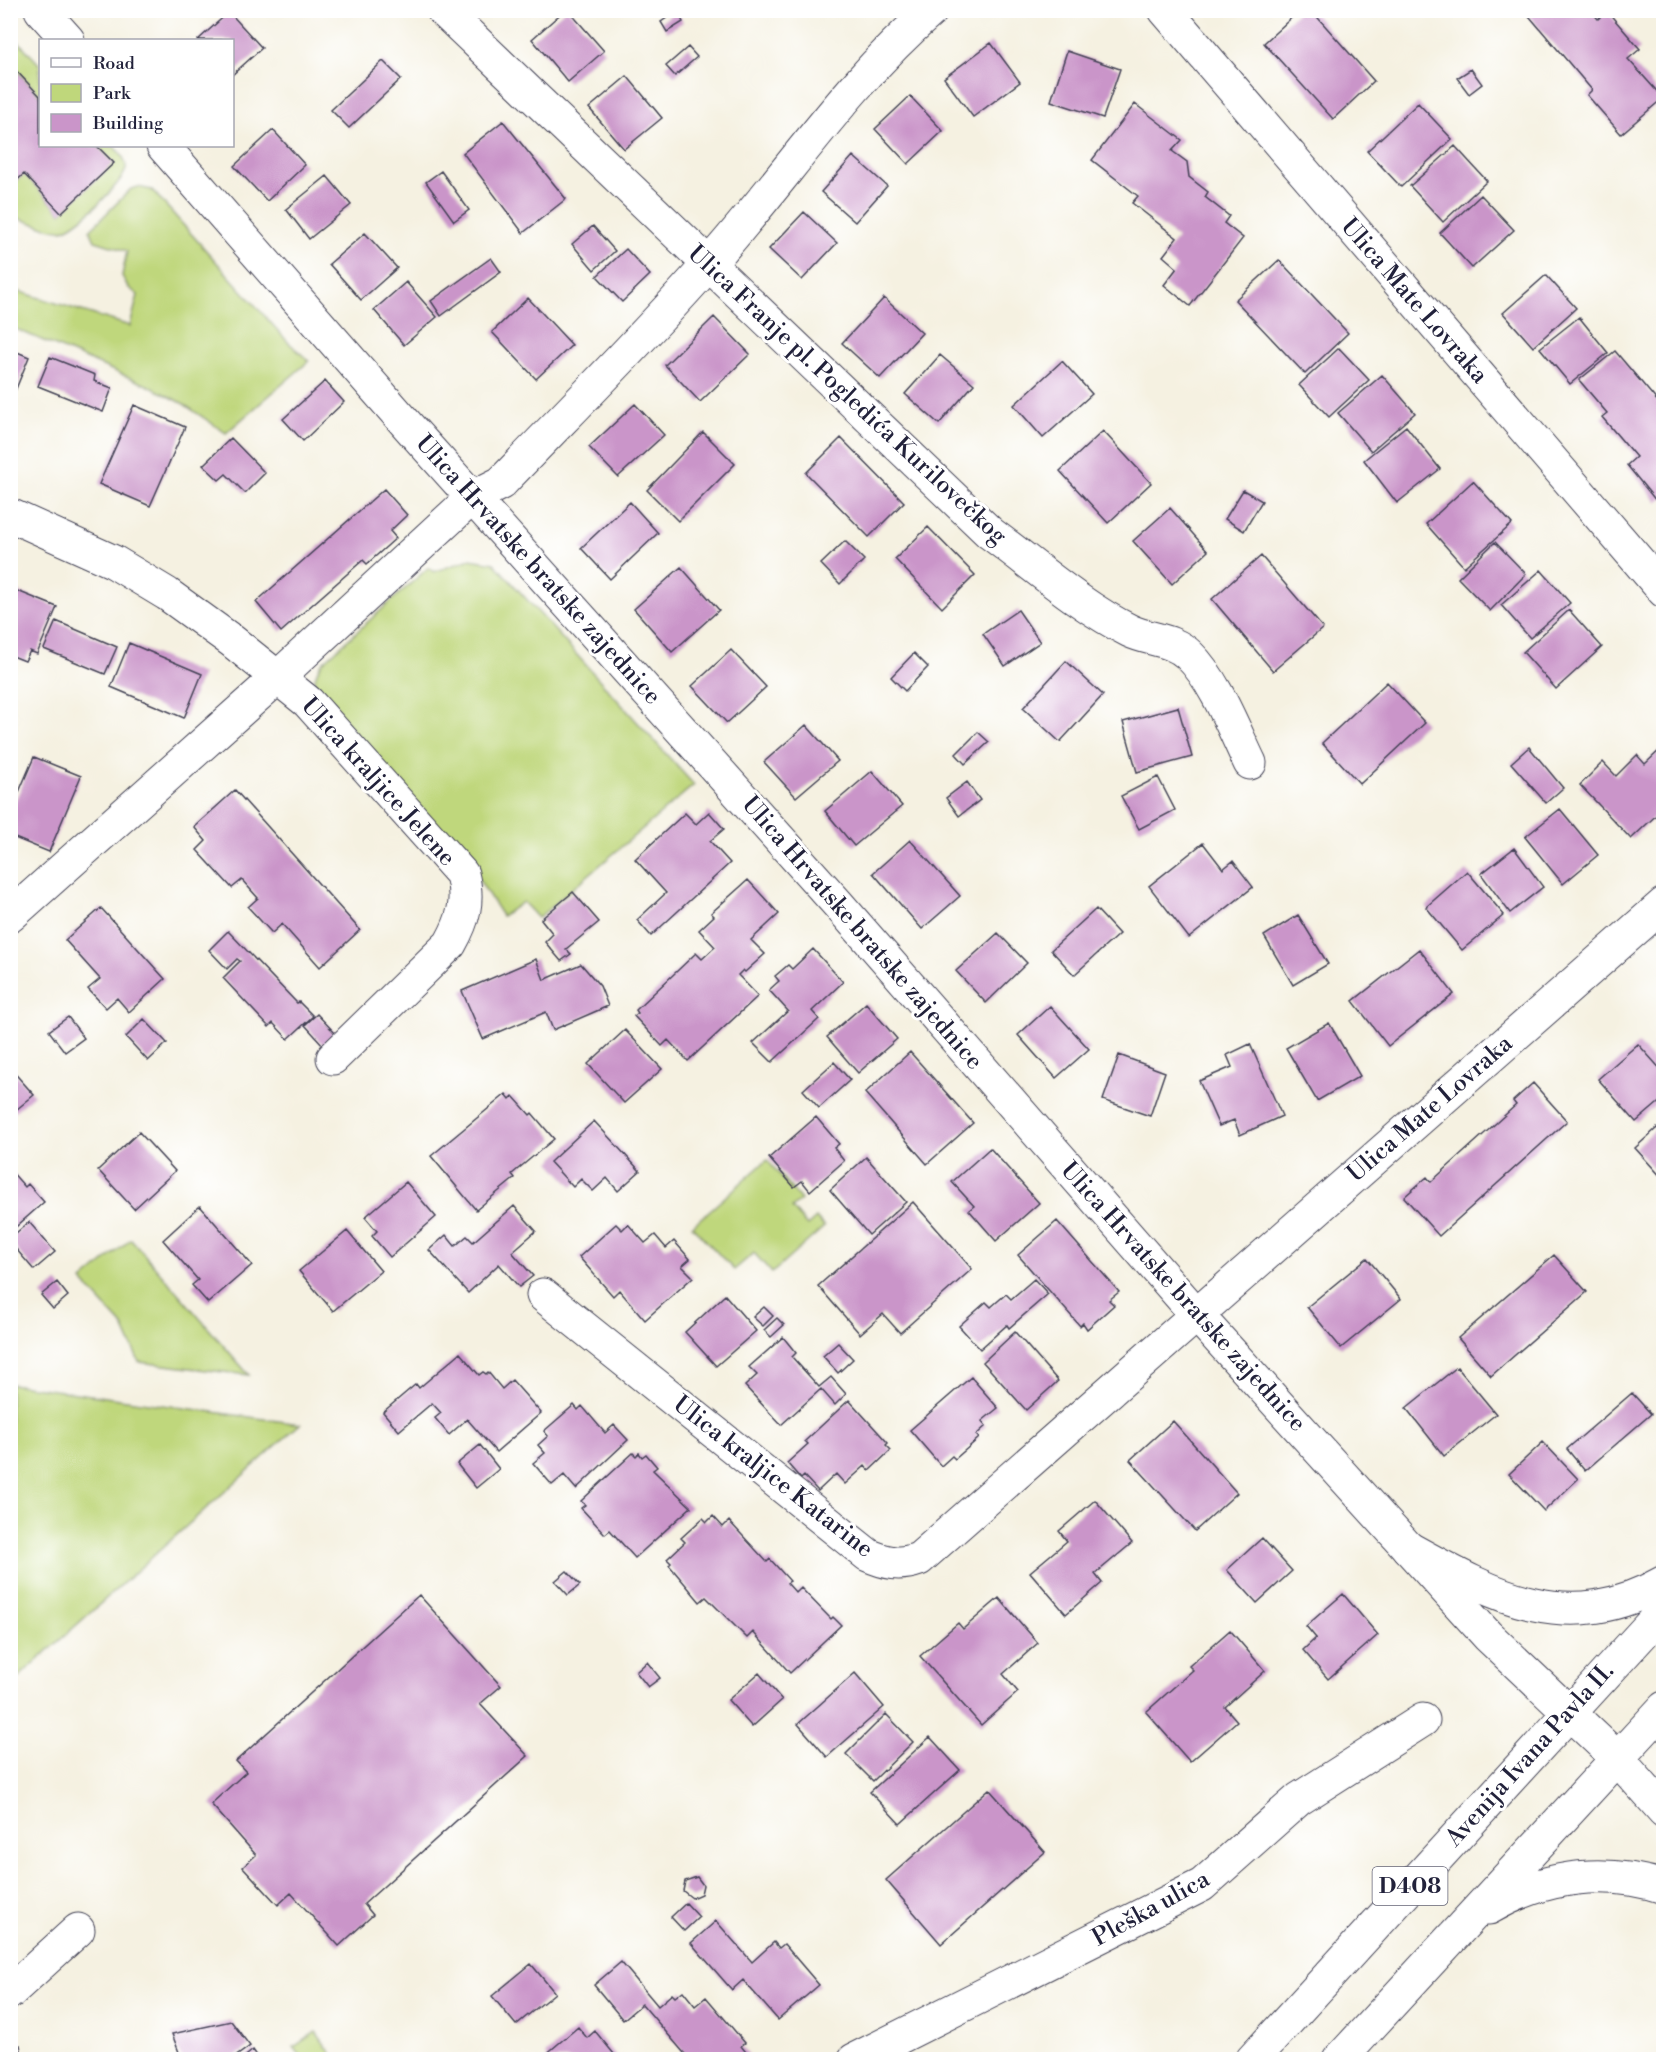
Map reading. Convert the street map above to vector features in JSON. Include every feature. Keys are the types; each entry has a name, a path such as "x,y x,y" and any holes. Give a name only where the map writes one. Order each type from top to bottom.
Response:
{"street":[{"path":"41,10 67,39"},
{"name":"Ulica Franje pl. Pogledića Kurilovečkog","path":"443,10 708,266 990,533 1085,602 1131,632 1165,641 1188,654 1219,698 1250,763"},
{"name":"Ulica kraljice Jelene","path":"10,916 23,886 277,678 473,497 501,483 708,266 832,114 913,26 932,10"},
{"name":"Ulica Mate Lovraka","path":"1165,10 1664,591"},
{"name":"Ulica Hrvatske bratske zajednice","path":"164,147 409,427 837,903 1196,1314 1488,1636 1617,1758 1664,1811"},
{"name":"Ulica kraljice Jelene","path":"10,515 114,562 232,641 308,702 462,874 466,891 463,916 450,944 333,1058"},
{"name":"Ulica Mate Lovraka","path":"1196,1314 1664,904"},
{"name":"Ulica kraljice Katarine","path":"543,1295 868,1555 893,1564 906,1564 919,1559 1196,1314"},
{"path":"1408,1548 1491,1590 1551,1609 1593,1607 1620,1601 1664,1582"},
{"name":"Avenija Ivana Pavla II.","path":"1252,2060 1664,1610"},
{"name":"D408","path":"1340,2060 1664,1708"},
{"name":"Pleška ulica","path":"854,2060 1202,1885 1299,1799 1423,1720"},
{"path":"1469,1919 1515,1893 1555,1880 1596,1875 1638,1878 1664,1887"},
{"path":"10,1992 78,1930"}],"green space":[{"path":"10,32 39,64 39,95 11,64"},
{"path":"98,147 114,147 124,159 126,169 116,185 97,205 67,228 54,229 11,216 10,180 14,183 24,174 61,213 113,163"},
{"path":"138,187 152,190 288,342 309,361 226,433 182,403 147,385 11,327 11,289 130,326 138,295 128,287 122,276 127,251 95,241 90,230 131,189"},
{"path":"470,559 494,563 694,785 538,918 523,902 502,916 472,869 316,691 315,687 316,675 323,662 428,568 434,572"},
{"path":"767,1160 801,1200 792,1208 807,1226 816,1218 824,1227 772,1273 754,1253 734,1270 692,1226"},
{"path":"131,1239 249,1375 139,1362 123,1326 82,1281"},
{"path":"10,1384 300,1424 11,1684"},
{"path":"316,2032 335,2059 303,2059 294,2047"}],"building":[{"path":"565,10 568,10 604,51 568,82 532,39"},
{"path":"1300,10 1311,10 1374,81 1333,119 1264,43"},
{"path":"1524,10 1590,10 1598,19 1607,11 1640,49 1628,59 1663,98 1621,134 1587,95 1592,90"},
{"path":"677,11 683,22 667,32 661,22"},
{"path":"229,12 262,48 234,73 234,39 199,39"},
{"path":"991,43 1020,82 973,117 944,78"},
{"path":"688,47 697,57 675,76 666,66"},
{"path":"1067,51 1120,69 1103,118 1051,101"},
{"path":"383,61 401,79 349,128 331,110"},
{"path":"10,64 39,95 39,147 98,147 114,163 61,213 24,174 14,183 10,180"},
{"path":"1471,69 1482,84 1469,94 1457,78"},
{"path":"627,76 662,118 624,149 589,108"},
{"path":"910,96 943,131 908,164 875,129"},
{"path":"1418,103 1452,139 1401,187 1367,151"},
{"path":"1135,104 1182,140 1172,151 1187,162 1189,177 1208,192 1205,197 1229,216 1224,223 1243,238 1190,306 1164,285 1177,268 1163,256 1177,238 1132,203 1138,196 1092,160"},
{"path":"503,121 566,199 523,233 463,153"},
{"path":"273,130 305,165 267,201 234,166"},
{"path":"1455,146 1487,181 1443,222 1410,186"},
{"path":"853,156 887,186 855,222 821,192"},
{"path":"441,171 469,210 454,221 426,182"},
{"path":"327,176 351,205 309,239 286,209"},
{"path":"1481,195 1514,230 1472,268 1440,233"},
{"path":"804,212 837,243 802,280 769,249"},
{"path":"593,226 615,251 594,270 572,244"},
{"path":"365,233 397,268 361,300 329,264"},
{"path":"626,249 650,275 622,302 597,276"},
{"path":"491,258 501,272 441,316 431,301"},
{"path":"1279,260 1348,333 1305,374 1235,300"},
{"path":"1546,275 1576,308 1533,347 1503,313"},
{"path":"406,282 437,317 404,345 374,310"},
{"path":"528,298 572,345 536,379 492,332"},
{"path":"884,298 922,333 880,378 842,343"},
{"path":"714,317 750,354 700,402 665,365"},
{"path":"1579,317 1608,353 1570,384 1540,348"},
{"path":"1339,348 1369,380 1329,417 1299,385"},
{"path":"10,349 29,357 11,401 10,401"},
{"path":"1615,351 1664,409 1664,497 1657,502 1627,465 1636,457 1602,417 1607,413 1579,380"},
{"path":"940,355 974,384 939,424 905,394"},
{"path":"50,357 95,375 94,381 112,388 103,412 38,386"},
{"path":"1062,361 1092,394 1043,438 1014,405"},
{"path":"1382,375 1415,413 1371,451 1338,413"},
{"path":"325,381 344,402 303,441 283,419"},
{"path":"635,404 664,435 618,477 589,447"},
{"path":"134,405 185,427 150,506 99,484"},
{"path":"1406,426 1440,469 1397,503 1364,460"},
{"path":"1103,431 1151,483 1108,523 1060,471"},
{"path":"703,432 735,464 678,521 647,490"},
{"path":"231,438 265,473 245,493 226,474 219,480 203,465"},
{"path":"841,438 904,502 869,537 806,473"},
{"path":"1473,481 1512,524 1464,567 1426,524"},
{"path":"384,489 407,515 390,531 396,538 367,564 363,560 281,632 256,602"},
{"path":"1243,490 1262,501 1244,531 1225,519"},
{"path":"630,502 658,533 610,579 581,548"},
{"path":"1170,508 1208,551 1172,584 1133,541"},
{"path":"928,527 975,575 942,608 895,559"},
{"path":"845,541 864,560 840,584 821,564"},
{"path":"1495,542 1526,574 1490,611 1458,578"},
{"path":"1261,556 1323,628 1273,671 1212,599"},
{"path":"681,567 719,610 672,652 634,609"},
{"path":"1541,570 1570,603 1530,638 1501,605"},
{"path":"10,588 57,607 37,654 30,651 25,661 10,655"},
{"path":"1018,610 1040,642 1005,666 983,634"},
{"path":"1569,610 1602,647 1556,689 1523,652"},
{"path":"56,621 117,647 105,674 44,649"},
{"path":"129,643 202,674 184,718 111,687"},
{"path":"731,650 766,687 727,723 692,686"},
{"path":"914,653 928,667 905,691 891,677"},
{"path":"1066,661 1103,695 1060,742 1023,708"},
{"path":"1387,682 1425,723 1360,784 1322,743"},
{"path":"1178,707 1192,757 1137,772 1123,722"},
{"path":"806,725 838,761 796,797 764,762"},
{"path":"978,732 989,742 965,764 956,754"},
{"path":"1529,747 1563,788 1546,803 1511,763"},
{"path":"1662,748 1664,808 1631,839 1580,785 1603,762 1616,776 1637,755 1645,764"},
{"path":"34,757 81,776 49,852 10,836 10,813"},
{"path":"872,771 902,806 854,846 825,811"},
{"path":"1158,777 1175,810 1139,829 1121,796"},
{"path":"967,782 980,800 959,816 946,798"},
{"path":"235,790 360,930 320,967 282,924 272,933 248,907 258,898 242,880 232,888 197,850 206,841 194,827"},
{"path":"1560,809 1598,855 1563,884 1525,837"},
{"path":"709,812 724,829 710,841 730,863 651,936 637,920 666,893 635,859 685,813 696,824"},
{"path":"910,840 960,896 922,929 873,873"},
{"path":"1203,843 1223,869 1233,861 1253,887 1189,938 1149,886"},
{"path":"1514,848 1543,887 1510,913 1481,874"},
{"path":"1467,871 1504,915 1462,950 1426,907"},
{"path":"748,880 779,914 751,940 765,954 745,972 743,970 738,975 758,996 688,1061 668,1040 662,1046 634,1016 638,1013 636,1010 696,953 702,959 715,947 699,930 714,916 711,913"},
{"path":"573,892 599,922 566,949 571,954 561,961 545,942 553,934 541,919"},
{"path":"101,908 165,979 129,1012 117,998 106,1008 88,989 100,979 65,940"},
{"path":"1096,909 1119,934 1074,975 1051,950"},
{"path":"1298,915 1328,964 1293,985 1264,936"},
{"path":"228,931 297,1003 299,1002 313,1016 288,1039 273,1023 269,1027 223,978 240,961 237,959 227,969 209,950"},
{"path":"998,933 1027,963 986,1003 956,971"},
{"path":"813,949 843,982 812,1011 819,1019 772,1062 753,1043 788,1011 769,990 779,981 775,976 788,965 792,969"},
{"path":"1419,949 1454,994 1388,1046 1353,1001"},
{"path":"536,959 544,980 581,964 600,986 608,1006 553,1030 546,1012 483,1039 462,991"},
{"path":"866,1003 897,1039 858,1073 827,1037"},
{"path":"1050,1006 1089,1049 1056,1078 1018,1035"},
{"path":"317,1014 335,1033 323,1045 305,1025"},
{"path":"68,1017 84,1038 65,1052 49,1031"},
{"path":"144,1019 167,1043 148,1061 126,1037"},
{"path":"1329,1023 1360,1076 1317,1101 1286,1048"},
{"path":"625,1030 662,1069 624,1103 588,1064"},
{"path":"1250,1044 1282,1116 1240,1135 1234,1120 1219,1126 1199,1081 1232,1067 1227,1055"},
{"path":"1638,1044 1664,1073 1664,1098 1636,1122 1598,1079"},
{"path":"910,1052 973,1123 927,1164 865,1093"},
{"path":"1119,1055 1165,1072 1150,1116 1103,1100"},
{"path":"834,1062 850,1080 819,1108 803,1090"},
{"path":"10,1068 34,1095 10,1115"},
{"path":"1533,1083 1567,1121 1439,1236 1404,1197 1427,1177 1431,1182 1516,1105 1513,1101"},
{"path":"506,1094 510,1099 513,1096 530,1115 532,1113 554,1139 512,1174 515,1178 476,1210 431,1156"},
{"path":"816,1117 839,1144 834,1148 844,1161 810,1191 802,1181 794,1187 769,1158"},
{"path":"594,1121 640,1171 618,1191 607,1178 593,1191 581,1179 573,1187 550,1162"},
{"path":"1657,1128 1664,1135 1664,1180 1635,1148"},
{"path":"139,1132 175,1171 134,1209 98,1170"},
{"path":"990,1148 1039,1203 996,1241 969,1210 974,1206 952,1182"},
{"path":"866,1157 906,1202 869,1235 830,1190"},
{"path":"10,1170 25,1187 28,1184 44,1202 10,1232"},
{"path":"406,1182 436,1217 390,1257 372,1236 377,1231 365,1217"},
{"path":"913,1202 972,1269 900,1333 883,1314 860,1334 818,1286"},
{"path":"200,1206 252,1265 208,1303 192,1285 198,1280 163,1240"},
{"path":"514,1206 536,1231 512,1252 533,1276 519,1287 499,1264 468,1293 429,1250 446,1235 455,1246 467,1236 473,1242"},
{"path":"1057,1221 1119,1292 1109,1300 1114,1305 1087,1329 1083,1323 1080,1326 1018,1255"},
{"path":"29,1222 55,1252 34,1270 10,1242 10,1238"},
{"path":"616,1224 622,1230 628,1224 645,1243 655,1235 666,1248 674,1241 690,1259 682,1266 693,1277 645,1320 619,1290 613,1296 579,1257"},
{"path":"347,1231 381,1271 333,1311 299,1271"},
{"path":"1554,1255 1587,1292 1491,1376 1458,1338"},
{"path":"1367,1258 1401,1299 1341,1348 1307,1307"},
{"path":"1034,1279 1048,1294 1009,1328 1007,1325 980,1349 959,1326 986,1302 991,1307 1006,1294 1011,1299"},
{"path":"57,1282 68,1296 53,1309 41,1295"},
{"path":"725,1295 756,1331 716,1366 685,1332"},
{"path":"764,1307 773,1316 763,1326 753,1317"},
{"path":"777,1318 784,1325 771,1337 764,1330"},
{"path":"1015,1332 1058,1381 1026,1410 983,1362"},
{"path":"783,1337 796,1353 792,1357 819,1387 831,1377 846,1394 835,1405 821,1389 781,1425 745,1386 757,1375 749,1367"},
{"path":"838,1343 853,1359 838,1373 823,1356"},
{"path":"460,1353 479,1375 488,1372 502,1389 512,1380 541,1413 496,1452 467,1419 449,1435 435,1418 441,1413 432,1403 399,1431 383,1412 416,1384 419,1388"},
{"path":"1457,1367 1496,1414 1444,1456 1406,1408"},
{"path":"971,1377 998,1408 982,1421 986,1426 976,1435 979,1438 955,1459 952,1456 941,1466 910,1430"},
{"path":"1632,1393 1651,1414 1585,1471 1567,1449"},
{"path":"849,1400 888,1443 886,1445 891,1450 869,1471 865,1466 845,1484 836,1474 818,1491 804,1476 801,1479 787,1463 808,1444 805,1441"},
{"path":"574,1405 578,1410 582,1406 605,1433 614,1425 628,1440 576,1489 564,1475 552,1485 533,1463 545,1453 538,1445 548,1436 544,1431"},
{"path":"1173,1421 1237,1493 1195,1531 1130,1460"},
{"path":"1543,1442 1578,1479 1544,1511 1509,1474"},
{"path":"480,1445 499,1469 476,1488 457,1464"},
{"path":"633,1453 636,1456 639,1453 642,1457 646,1454 657,1467 653,1470 691,1507 635,1558 610,1530 605,1534 581,1508 585,1505 581,1501"},
{"path":"1095,1500 1132,1543 1095,1574 1102,1583 1066,1614 1030,1572 1067,1541 1059,1531"},
{"path":"713,1516 723,1527 729,1521 767,1562 770,1559 790,1581 787,1583 796,1593 801,1588 831,1619 833,1617 841,1625 790,1673 753,1632 747,1638 706,1597 700,1602 669,1565 671,1563 667,1559 685,1542 681,1538 703,1518 707,1522"},
{"path":"1262,1538 1292,1571 1257,1603 1227,1570"},
{"path":"567,1571 580,1585 568,1595 555,1581"},
{"path":"1343,1594 1378,1635 1328,1679 1303,1650 1316,1638 1306,1626"},
{"path":"419,1595 501,1686 480,1704 528,1756 364,1904 373,1915 339,1946 291,1893 278,1905 243,1867 256,1855 211,1804 246,1772 236,1761"},
{"path":"999,1598 1038,1643 1003,1674 1018,1692 981,1725 920,1656 958,1623 963,1629"},
{"path":"1230,1630 1265,1671 1225,1707 1237,1721 1190,1762 1146,1712 1193,1670 1189,1666"},
{"path":"647,1662 660,1678 648,1687 636,1672"},
{"path":"759,1673 782,1700 752,1727 728,1700"},
{"path":"855,1673 884,1707 827,1757 798,1724"},
{"path":"886,1714 913,1742 873,1781 846,1754"},
{"path":"930,1737 960,1770 900,1824 870,1792"},
{"path":"989,1789 1045,1852 941,1944 886,1880"},
{"path":"697,1877 703,1885 701,1894 692,1898 683,1891 685,1881"},
{"path":"686,1903 699,1917 684,1931 671,1917"},
{"path":"716,1921 752,1962 774,1942 779,1948 784,1944 819,1985 778,2020 743,1980 732,1990 691,1943"},
{"path":"621,1962 658,2006 672,1994 675,1997 683,1991 695,2006 706,1997 745,2043 741,2046 749,2056 748,2060 690,2060 642,2004 623,2020 594,1985"},
{"path":"531,1964 555,1993 516,2025 492,1996"},
{"path":"231,2021 250,2046 231,2060 182,2060 172,2034"},
{"path":"578,2027 587,2038 595,2031 619,2060 549,2060 545,2055"},
{"path":"20,2045 23,2060 10,2060 10,2047"},
{"path":"253,2050 260,2060 241,2060"}]}
